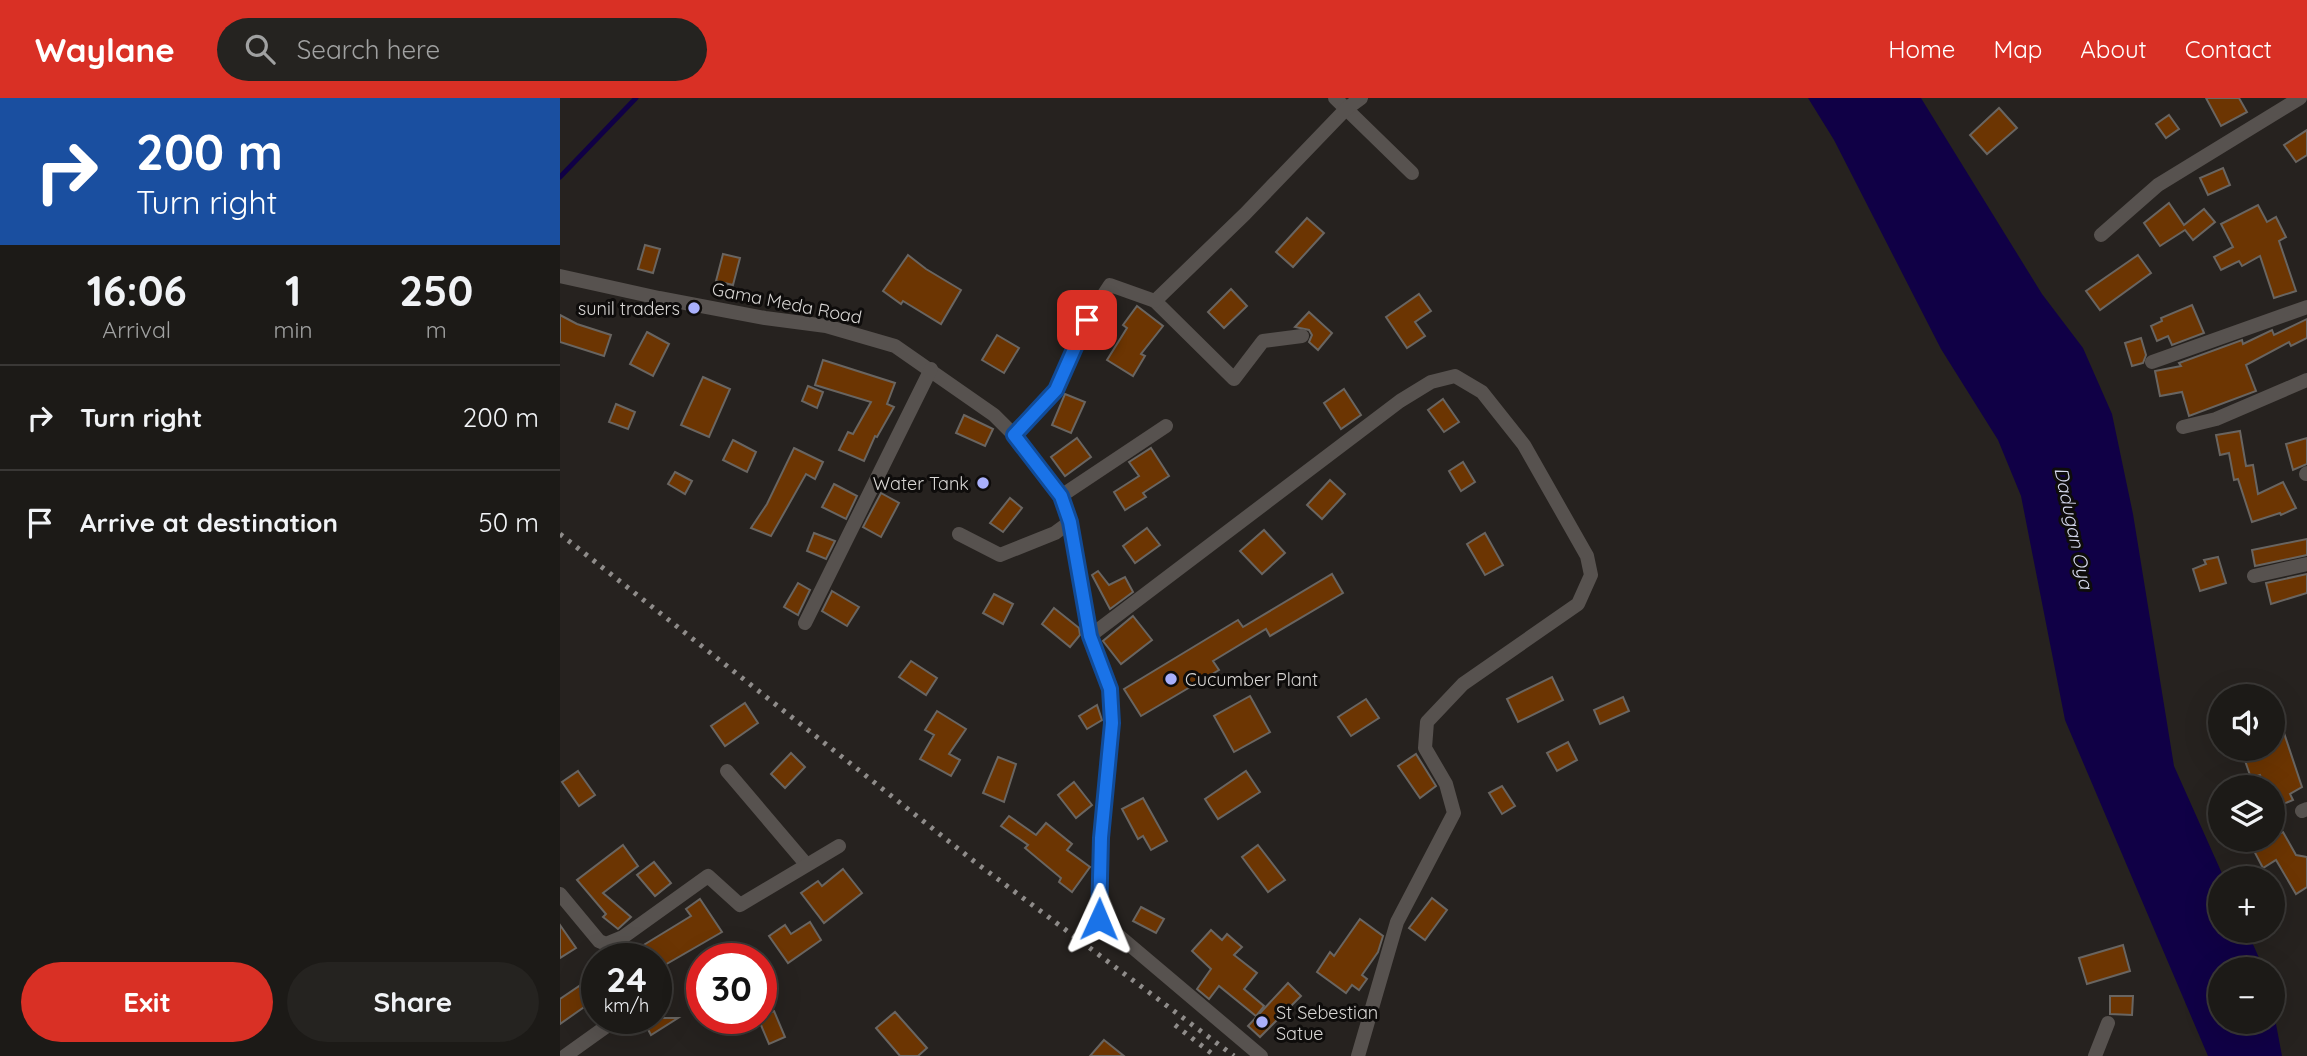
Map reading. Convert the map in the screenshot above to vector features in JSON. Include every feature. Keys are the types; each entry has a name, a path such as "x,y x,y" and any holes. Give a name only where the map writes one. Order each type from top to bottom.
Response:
{"street":[{"path":"1155,301 1245,214 1341,103 1361,98"},
{"path":"2101,235 2158,186 2300,98"},
{"path":"1341,103 1412,173"},
{"name":"Gama Meda Road","path":"560,276 672,301 826,326 895,346 993,415 1014,435 1061,496 1070,522 1090,636 1110,689 1112,723 1101,838 1099,919 1261,1056"},
{"path":"1014,435 1056,390 1087,320 1110,285 1155,301 1234,379 1263,341 1302,335"},
{"path":"2152,362 2307,307"},
{"path":"805,622 930,369"},
{"path":"1090,636 1400,401 1431,382 1455,376 1482,393 1524,445 1587,556 1591,575 1578,604 1463,684 1427,722 1424,748 1446,784 1454,813 1397,922 1358,1056"},
{"path":"2183,427 2216,419 2307,380"},
{"path":"1061,496 1166,426"},
{"path":"959,534 1000,555 1055,533 1070,522"},
{"path":"2254,576 2307,564"},
{"path":"727,771 806,864"},
{"path":"560,894 599,941 606,944 623,937 708,876 740,905 839,846"},
{"path":"2095,1056 2108,1023"},
{"path":"565,1056 596,1034"}],"water":[{"name":"Dadugan Oya","path":"1808,98 1921,98 2042,294 2083,348 2112,414 2133,514 2174,766 2208,842 2208,852 2212,852 2219,866 2208,866 2208,943 2252,943 2259,957 2208,957 2208,1034 2278,1034 2282,1056 2208,1056 2065,720 2021,496 1998,440 1941,349 1834,140"}],"building":[{"path":"2206,98 2239,98 2247,112 2221,126"},
{"path":"1999,108 2017,128 1987,154 1970,135"},
{"path":"2169,115 2179,129 2166,138 2156,124"},
{"path":"2307,130 2307,155 2296,162 2284,145"},
{"path":"2223,168 2230,185 2208,195 2200,178"},
{"path":"2169,203 2184,225 2204,209 2215,222 2193,240 2185,230 2160,246 2144,223"},
{"path":"2258,205 2267,222 2276,217 2286,237 2279,241 2296,291 2274,298 2260,256 2242,266 2239,261 2221,270 2214,257 2233,247 2221,224"},
{"path":"1307,218 1324,233 1293,267 1276,252"},
{"path":"645,245 660,249 653,273 638,269"},
{"path":"723,254 740,258 733,285 716,281"},
{"path":"908,255 961,290 941,324 903,301 901,304 883,291"},
{"path":"2138,255 2151,273 2100,310 2086,291"},
{"path":"1231,289 1247,306 1224,328 1208,312"},
{"path":"1419,294 1431,311 1415,322 1425,336 1407,348 1386,317"},
{"path":"2192,305 2204,333 2172,345 2168,336 2157,341 2151,326 2162,321 2161,318"},
{"path":"1137,306 1163,326 1141,354 1145,356 1133,376 1107,360 1127,328 1123,325"},
{"path":"1309,312 1332,333 1318,350 1309,342 1312,335 1309,330 1295,327"},
{"path":"560,315 577,324 611,335 604,356 560,342"},
{"path":"2307,319 2307,338 2291,346 2289,342 2246,365 2256,391 2189,416 2182,392 2160,396 2155,371 2181,366 2179,363 2242,340 2243,344 2272,330 2274,335"},
{"path":"647,332 669,344 653,376 630,364"},
{"path":"997,335 1019,348 1004,373 982,360"},
{"path":"2141,338 2146,355 2143,363 2132,366 2125,343"},
{"path":"823,360 895,383 887,404 894,407 877,437 875,436 864,461 839,450 848,432 853,434 871,402 815,385"},
{"path":"703,377 730,389 709,437 681,425"},
{"path":"808,386 823,392 817,408 802,401"},
{"path":"1344,389 1361,415 1341,429 1324,403"},
{"path":"1065,394 1085,402 1071,433 1052,425"},
{"path":"1443,399 1459,422 1444,432 1428,410"},
{"path":"616,404 635,412 628,429 609,422"},
{"path":"964,415 993,429 985,446 956,433"},
{"path":"2240,431 2246,466 2253,465 2258,494 2283,482 2296,508 2281,515 2280,513 2252,522 2238,479 2234,480 2229,453 2220,455 2216,435"},
{"path":"1077,438 1091,457 1065,476 1051,457"},
{"path":"2307,438 2307,464 2293,470 2286,444"},
{"path":"733,440 756,452 747,472 723,460"},
{"path":"794,448 823,462 815,479 806,474 771,536 751,528 767,504"},
{"path":"1151,448 1169,476 1143,493 1146,497 1125,510 1114,492 1139,476 1129,462"},
{"path":"1463,462 1475,482 1461,491 1449,471"},
{"path":"675,472 692,481 685,494 668,484"},
{"path":"1330,480 1345,494 1322,519 1307,505"},
{"path":"834,484 857,496 846,519 822,507"},
{"path":"881,493 899,503 881,537 863,527"},
{"path":"1010,498 1022,508 1003,532 990,523"},
{"path":"1147,528 1160,545 1135,563 1123,546"},
{"path":"1264,530 1285,553 1262,574 1240,551"},
{"path":"814,533 835,541 826,559 807,551"},
{"path":"1485,533 1503,565 1485,575 1467,544"},
{"path":"2307,539 2307,555 2255,566 2252,550"},
{"path":"2218,557 2226,583 2200,591 2193,569 2206,564 2204,560"},
{"path":"1098,571 1109,585 1125,577 1133,592 1110,609 1092,575"},
{"path":"1332,574 1343,593 1270,636 1266,629 1213,661 1219,670 1141,716 1124,689 1238,620 1243,627"},
{"path":"2307,574 2307,593 2271,604 2266,583"},
{"path":"798,583 810,590 798,615 784,607"},
{"path":"832,591 859,607 847,626 822,611"},
{"path":"994,594 1013,604 1003,624 983,613"},
{"path":"1054,608 1079,628 1080,635 1070,647 1042,624"},
{"path":"1133,616 1152,640 1121,664 1103,641"},
{"path":"911,661 937,678 926,695 899,677"},
{"path":"1552,677 1563,700 1518,722 1507,699"},
{"path":"1250,696 1270,732 1234,752 1214,716"},
{"path":"1623,697 1629,711 1600,724 1594,710"},
{"path":"1366,699 1379,718 1351,736 1338,717"},
{"path":"745,703 758,723 725,746 711,726"},
{"path":"1097,705 1102,720 1087,729 1079,716"},
{"path":"937,711 966,729 949,754 960,760 951,776 920,759 934,735 925,730"},
{"path":"2285,736 2302,787 2290,794 2293,800 2285,803 2285,775 2250,775 2245,761 2285,761"},
{"path":"1568,742 1577,760 1557,771 1547,753"},
{"path":"791,753 805,767 785,788 771,774"},
{"path":"1416,754 1436,786 1420,798 1398,766"},
{"path":"998,757 1016,764 1004,802 983,793"},
{"path":"578,771 595,795 579,806 562,782"},
{"path":"1246,771 1260,792 1218,819 1205,799"},
{"path":"1074,782 1092,805 1076,818 1058,795"},
{"path":"1502,786 1515,806 1502,814 1489,793"},
{"path":"1143,798 1167,841 1151,850 1143,836 1138,839 1122,809"},
{"path":"1009,816 1036,835 1046,823 1072,844 1067,850 1090,867 1072,892 1059,882 1061,878 1025,848 1028,845 1001,826"},
{"path":"2285,836 2296,855 2307,857 2307,887 2296,894 2285,875 2285,866 2280,866 2276,860 2262,866 2255,852 2285,852"},
{"path":"623,845 638,866 603,893 631,917 618,929 603,917 606,914 577,880"},
{"path":"1258,845 1285,880 1268,892 1242,857"},
{"path":"654,862 671,883 655,896 637,875"},
{"path":"843,869 862,893 824,923 801,893 818,881 822,886"},
{"path":"1432,898 1447,910 1425,940 1409,928"},
{"path":"700,899 722,932 703,943 686,943 686,953 672,961 672,943 647,943 691,916 686,909"},
{"path":"1141,907 1164,919 1156,933 1133,921"},
{"path":"1360,919 1383,936 1378,952 1362,975 1367,979 1359,990 1352,985 1346,993 1317,972 1330,952 1334,956"},
{"path":"810,922 821,940 788,963 777,947 777,943 769,936 785,925 791,934"},
{"path":"560,925 576,948 560,958"},
{"path":"1211,930 1222,940 1227,934 1242,947 1234,955 1257,973 1244,989 1264,1006 1256,1016 1219,986 1209,999 1197,989 1211,969 1192,951"},
{"path":"2123,945 2130,971 2087,984 2079,958"},
{"path":"1288,983 1301,996 1260,1037 1248,1026"},
{"path":"581,985 581,1009 560,1024 560,999"},
{"path":"2110,996 2133,996 2132,1015 2110,1014"},
{"path":"895,1012 927,1048 918,1056 900,1056 876,1028"},
{"path":"777,1018 785,1037 769,1044 765,1034 777,1034"},
{"path":"1104,1040 1124,1056 1090,1056"}],"waterway":[{"path":"560,177 636,98"}],"railway":[{"path":"560,534 975,862 1234,1056"},
{"path":"1175,1025 1215,1056"}],"place":[{"name":"sunil traders","path":"694,308"},
{"name":"Water Tank","path":"983,483"},
{"name":"Cucumber Plant","path":"1171,679"},
{"name":"St Sebestian Satue","path":"1262,1022"}],"route":[{"path":"1087,320 1056,390 1014,435 1061,496 1070,522 1090,636 1110,689 1112,723 1101,838 1099,919"}]}
